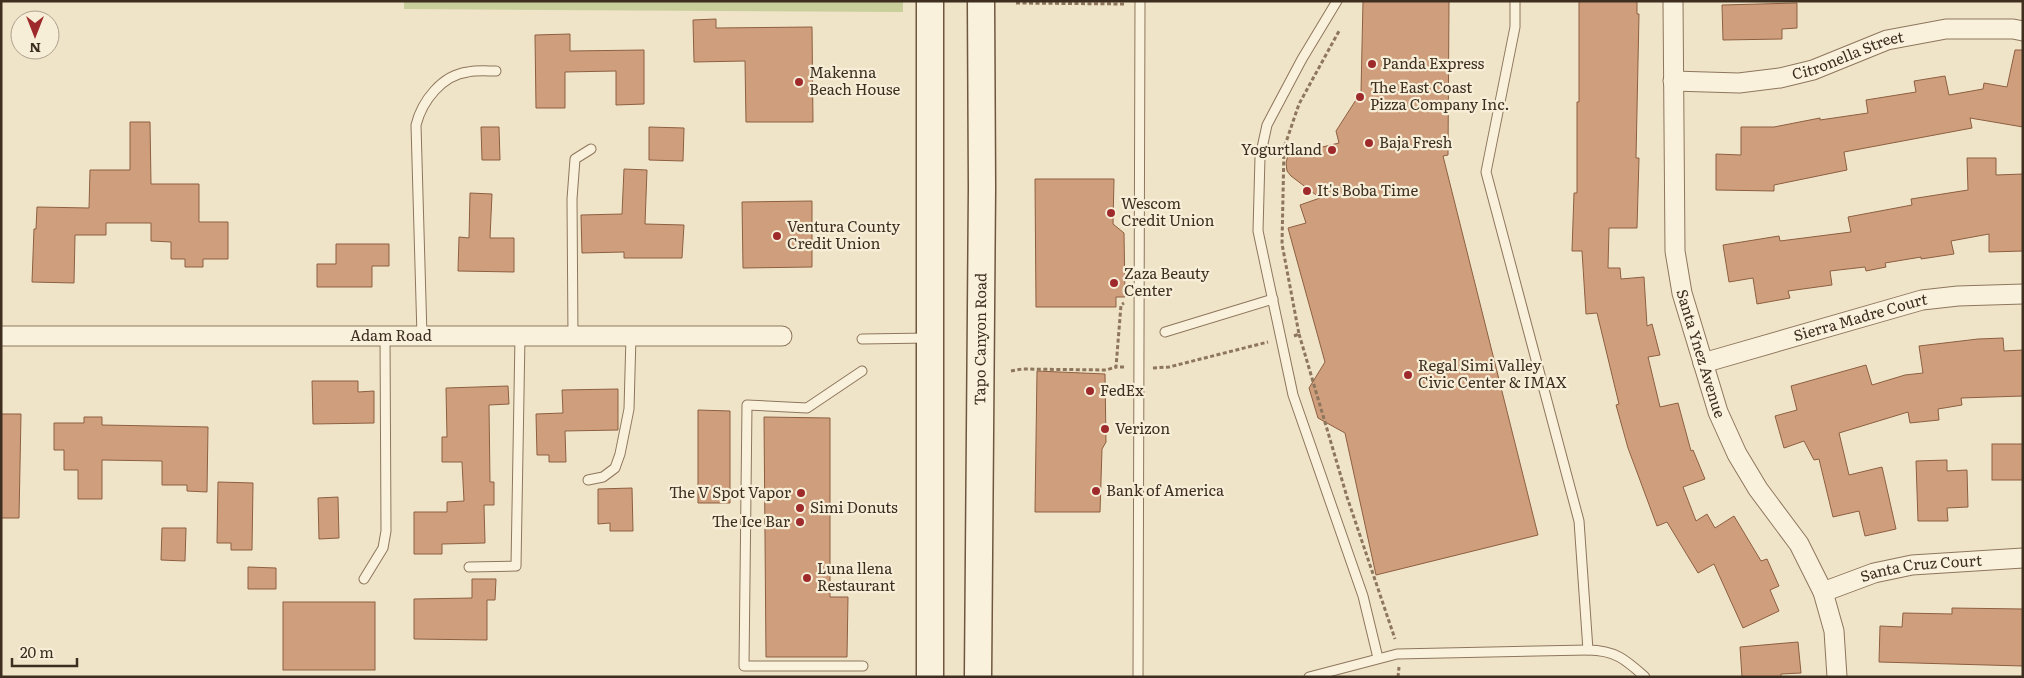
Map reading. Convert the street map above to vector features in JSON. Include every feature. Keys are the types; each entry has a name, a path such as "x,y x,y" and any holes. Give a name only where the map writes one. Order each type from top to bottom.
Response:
{"main road":[{"path":"930,1 930,677"},
{"name":"Tapo Canyon Road","path":"978,677 982,188 981,1"}],"street":[{"name":"Santa Ynez Avenue","path":"1673,1 1675,251 1682,293 1718,412 1737,454 1758,489 1799,544 1823,592 1834,631 1837,677"},
{"name":"Citronella Street","path":"1673,81 1739,83 1780,78 1813,70 1887,40 1946,29 2013,29 2023,31"},
{"name":"Sierra Madre Court","path":"1703,363 1922,300 1958,296 2023,294"},
{"name":"Adam Road","path":"1,336 782,336"},
{"name":"Santa Cruz Court","path":"1823,592 1874,573 1912,565 2023,558"}],"lane":[{"path":"1138,677 1140,1"},
{"path":"1337,1 1302,59 1267,126 1260,157 1258,231 1293,395 1363,596 1378,658"},
{"path":"1516,1 1516,26 1486,172 1578,520 1588,650"},
{"path":"422,336 416,125 420,111 434,91 451,77 467,72 496,71"},
{"path":"573,336 572,199 575,159 591,149"},
{"path":"1165,332 1273,299"},
{"path":"364,579 383,548 386,531 385,336"},
{"path":"469,567 516,566 520,336"},
{"path":"588,480 603,477 615,468 620,454 629,409 631,336"},
{"path":"862,339 929,338"},
{"path":"862,371 807,408 747,406 744,666 863,666"},
{"path":"1309,677 1397,654 1602,650 1622,658 1645,677"}],"path":[{"path":"1016,3 1126,3 1126,14"},
{"path":"1341,27 1299,104 1284,148 1282,244 1299,334 1347,497 1395,635 1398,677"},
{"path":"1116,367 1121,305 1126,302"},
{"path":"1011,371 1022,368 1106,370 1116,367 1169,367 1299,334"}],"green space":[{"path":"404,1 903,1 903,12 404,9"}],"building":[{"name":"Regal Simi Valley Civic Center & IMAX","path":"1363,1 1449,1 1448,155 1443,156 1538,535 1376,575 1345,433 1318,418 1309,388 1325,362 1288,228 1306,223 1300,205 1320,198 1291,176 1287,171 1286,163 1288,155 1295,148 1305,147 1314,149 1339,143 1336,131 1361,92"},
{"path":"1579,1 1637,1 1637,14 1639,14 1636,158 1639,158 1637,228 1609,228 1608,268 1620,268 1621,279 1644,277 1647,326 1652,324 1660,355 1648,357 1660,407 1678,403 1691,451 1693,450 1705,479 1683,487 1696,521 1707,514 1715,528 1734,516 1761,561 1767,559 1779,586 1770,590 1779,611 1743,628 1714,564 1698,573 1667,522 1657,526 1628,448 1616,405 1619,404 1597,313 1586,314 1582,251 1572,251 1574,193 1577,193"},
{"path":"1797,3 1797,28 1782,29 1782,39 1723,40 1722,5"},
{"path":"716,19 716,28 812,27 813,122 746,122 745,61 694,62 693,20"},
{"path":"570,34 570,51 644,50 644,104 616,105 616,71 565,72 565,108 536,108 535,35"},
{"path":"2015,50 2023,50 2023,127 1970,118 1972,128 1844,152 1847,170 1774,185 1774,191 1716,190 1716,154 1741,155 1741,127 1774,127 1820,118 1820,120 1868,113 1866,100 1916,92 1914,81 1945,76 1949,95 1983,89 1984,83 2007,87"},
{"path":"130,122 150,122 151,184 199,184 199,222 228,222 228,259 203,259 203,267 185,267 185,259 171,259 171,242 151,241 151,223 106,223 106,235 75,235 74,283 32,282 34,229 36,229 37,207 89,208 90,170 130,170"},
{"path":"481,127 499,127 500,160 482,160"},
{"path":"649,127 684,128 683,161 649,160"},
{"path":"1967,158 1996,158 1996,175 2023,174 2023,251 1989,252 1989,234 1951,241 1954,254 1885,263 1886,267 1866,271 1865,267 1830,271 1832,285 1788,291 1790,298 1757,304 1753,278 1729,282 1723,245 1779,236 1780,241 1851,232 1848,217 1912,205 1911,199 1968,190"},
{"path":"624,169 647,170 645,224 684,225 682,258 624,258 624,252 582,253 581,215 622,214"},
{"path":"1035,179 1114,179 1113,224 1124,233 1125,297 1116,297 1116,307 1036,307"},
{"path":"470,193 492,194 490,238 514,238 514,272 458,271 459,237 469,238"},
{"path":"812,201 812,267 743,268 742,202"},
{"path":"336,244 389,244 389,266 372,266 372,287 317,287 317,264 336,264"},
{"path":"2003,338 2004,351 2023,350 2023,396 1961,398 1962,405 1938,409 1939,420 1910,423 1908,412 1839,433 1849,475 1882,467 1896,529 1865,536 1859,511 1833,517 1819,459 1814,460 1804,441 1784,448 1775,416 1797,410 1791,386 1866,365 1872,385 1905,375 1923,373 1919,346"},
{"path":"1037,371 1105,374 1106,442 1102,449 1100,512 1035,512"},
{"path":"312,381 358,381 358,392 374,391 374,423 313,424"},
{"path":"508,386 509,404 489,405 490,482 494,482 494,505 484,505 485,543 442,544 442,554 414,554 414,512 447,512 447,502 464,501 462,462 442,462 442,437 447,437 446,388"},
{"path":"618,389 618,430 565,431 566,462 549,462 549,455 537,455 536,414 563,413 562,390"},
{"path":"698,410 730,411 730,503 698,503"},
{"path":"1,414 21,414 19,518 1,518"},
{"path":"84,417 102,417 102,425 208,427 207,492 187,491 187,485 162,485 162,461 102,460 102,499 78,499 78,470 64,470 64,450 54,450 54,423 84,423"},
{"path":"764,417 830,418 830,597 848,597 847,657 766,657"},
{"path":"1992,444 2023,444 2023,480 1992,480"},
{"path":"1947,460 1947,471 1967,470 1968,507 1947,508 1948,521 1918,521 1916,461"},
{"path":"218,482 253,483 252,550 231,550 231,543 217,543"},
{"path":"632,488 633,531 610,531 610,523 598,524 598,489"},
{"path":"338,497 339,538 319,539 318,498"},
{"path":"162,528 186,528 185,561 161,560"},
{"path":"248,567 276,568 276,589 248,589"},
{"path":"472,579 496,579 495,600 487,600 487,640 414,639 414,599 472,598"},
{"path":"283,602 375,602 375,670 283,670"},
{"path":"1952,608 2023,609 2023,666 1879,662 1880,626 1902,627 1903,613 1952,614"},
{"path":"1798,642 1801,673 1781,674 1781,677 1742,677 1740,647"}],"place":[{"name":"Panda Express","path":"1372,64"},
{"name":"Makenna Beach House","path":"799,82"},
{"name":"The East Coast Pizza Company Inc.","path":"1360,97"},
{"name":"Baja Fresh","path":"1369,143"},
{"name":"Yogurtland","path":"1332,150"},
{"name":"It's Boba Time","path":"1307,191"},
{"name":"Wescom Credit Union","path":"1111,213"},
{"name":"Ventura County Credit Union","path":"777,236"},
{"name":"Zaza Beauty Center","path":"1114,283"},
{"name":"Regal Simi Valley Civic Center & IMAX","path":"1408,375"},
{"name":"FedEx","path":"1090,391"},
{"name":"Verizon","path":"1105,429"},
{"name":"Bank of America","path":"1096,491"},
{"name":"The V Spot Vapor","path":"801,493"},
{"name":"Simi Donuts","path":"800,508"},
{"name":"The Ice Bar","path":"800,522"},
{"name":"Luna llena Restaurant","path":"807,578"}]}
